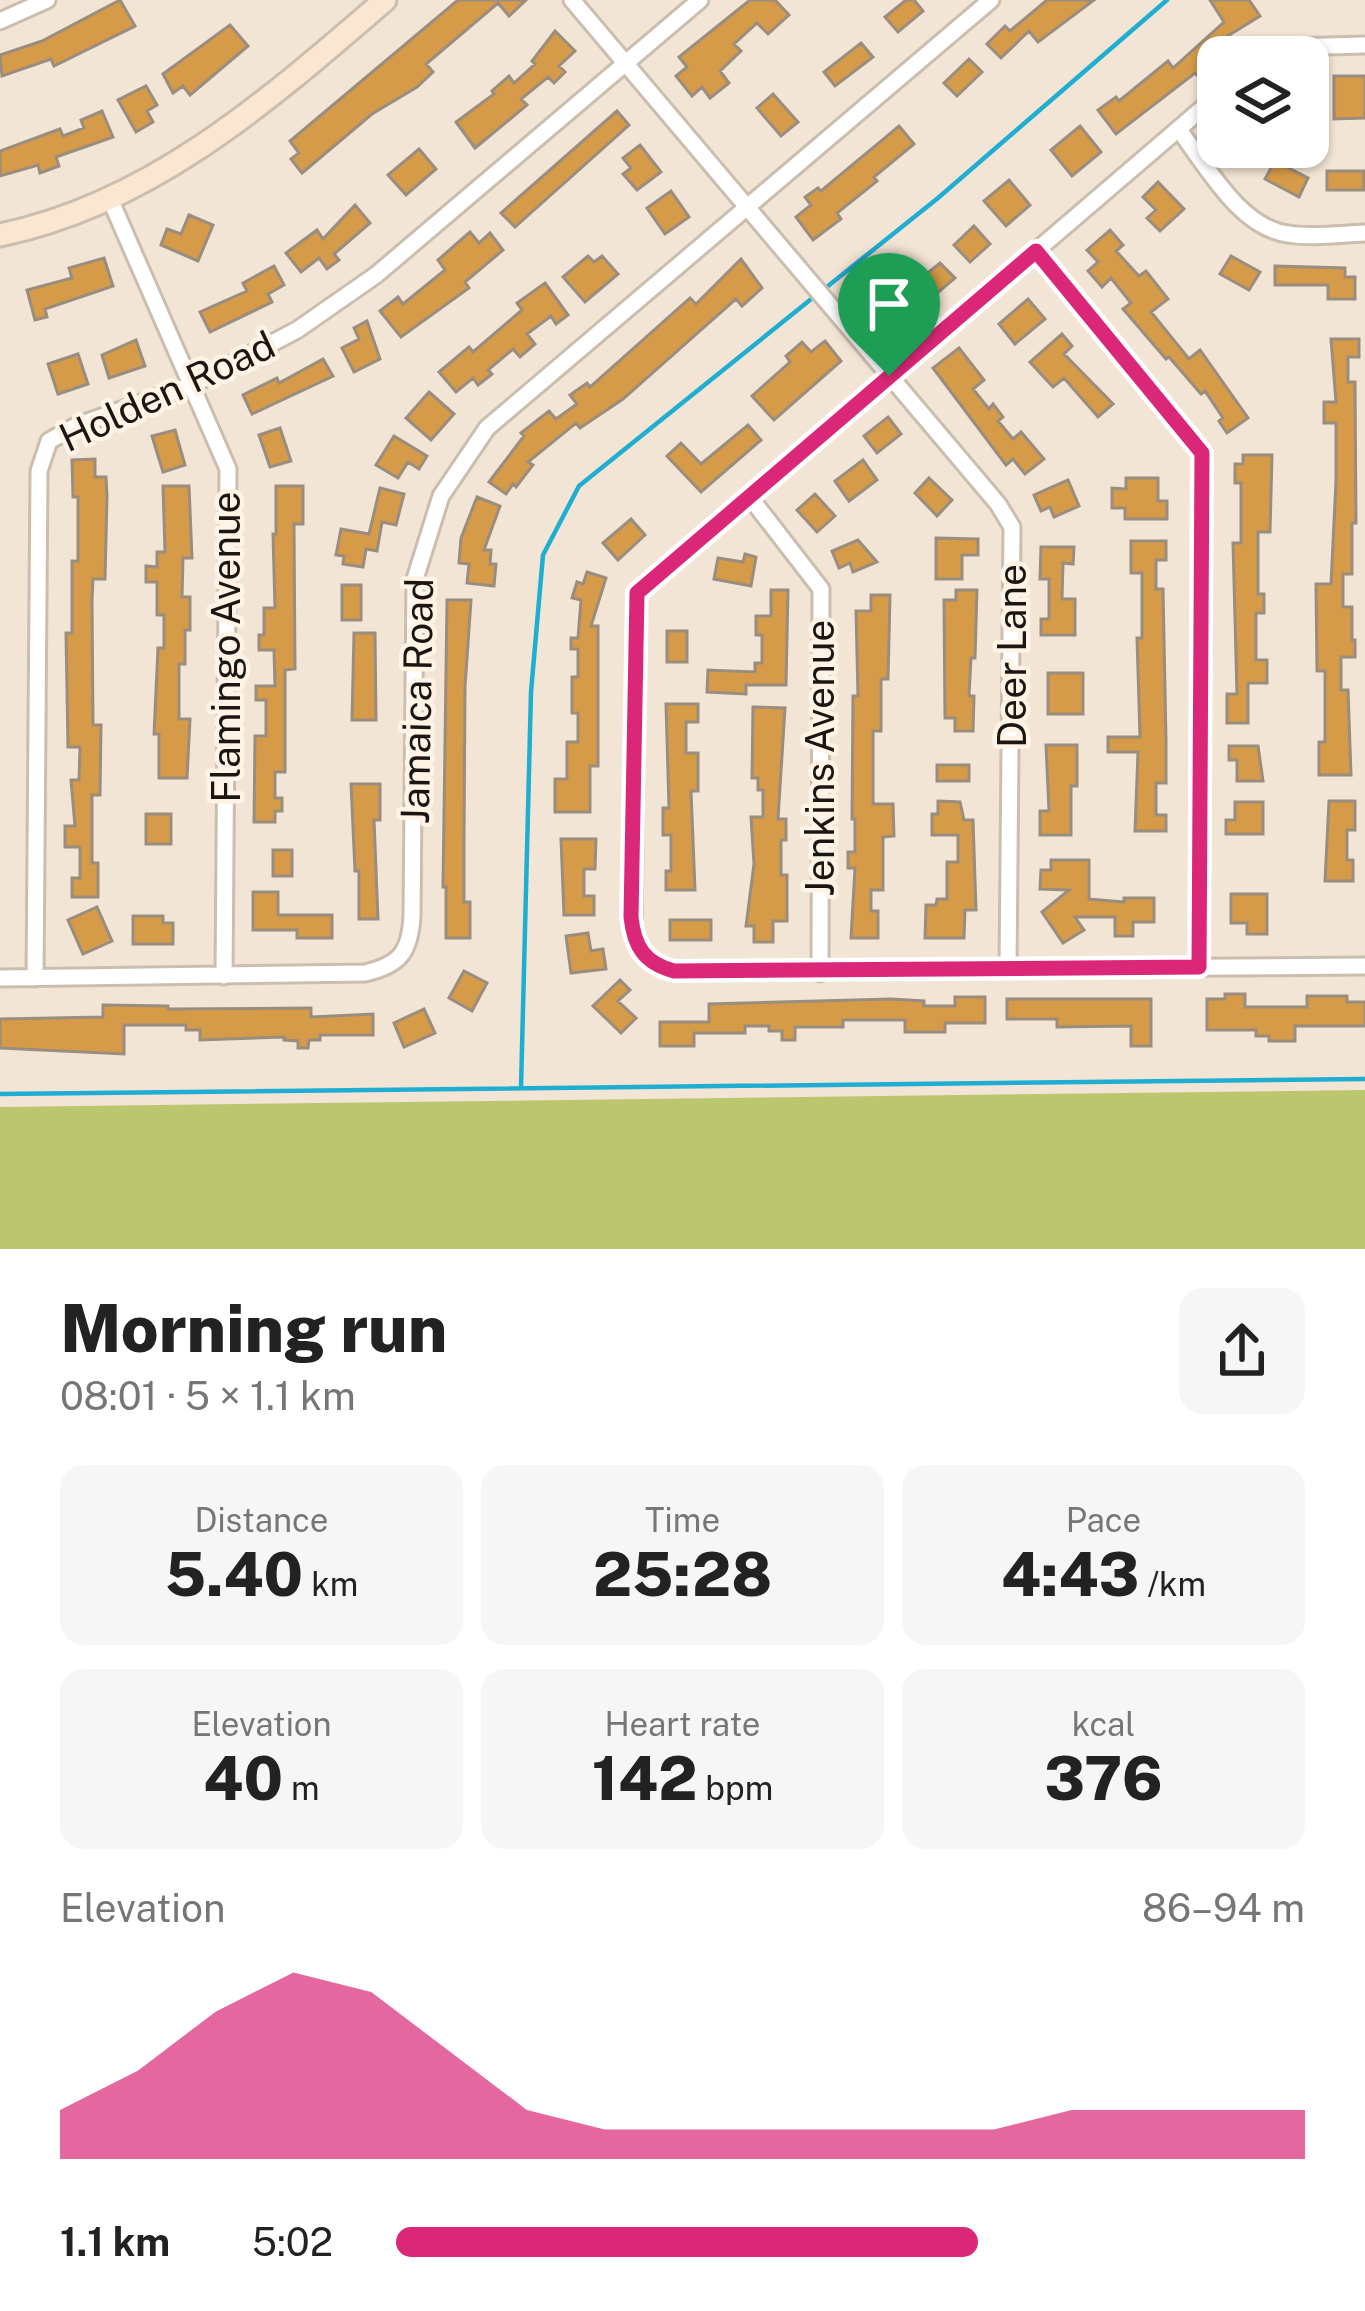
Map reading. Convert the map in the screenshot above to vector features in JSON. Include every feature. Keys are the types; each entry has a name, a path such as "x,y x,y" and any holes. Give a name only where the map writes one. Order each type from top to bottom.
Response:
{"street":[{"path":"0,22 47,0"},
{"path":"0,235 110,199 224,133 385,0"},
{"name":"Deer Lane","path":"572,0 998,504 1012,527 1008,968"},
{"name":"Holden Road","path":"34,978 39,471 49,441 76,426 192,385 297,330 376,275 700,0"},
{"name":"Jamaica Road","path":"0,978 365,973 389,968 401,959 410,940 412,916 415,579 441,496 487,428 991,0"},
{"path":"1329,46 1365,45"},
{"path":"1197,114 637,593 631,917 640,953 656,967 674,971 1365,966"},
{"path":"1179,130 1239,206 1263,228 1289,235 1365,233"},
{"name":"Flamingo Avenue","path":"110,199 228,469 224,976"},
{"path":"1036,251 1202,453 1199,967"},
{"name":"Jenkins Avenue","path":"749,496 821,589 820,973"}],"green space":[{"path":"1365,1090 1365,1249 0,1249 0,1107"}],"building":[{"path":"120,0 135,26 54,66 51,59 2,76 0,55 42,41"},
{"path":"458,0 526,0 509,16 498,3 426,64 433,72 417,87 372,114 302,173 291,159 299,153 290,141"},
{"path":"750,0 775,0 789,15 768,34 757,23 734,44 741,51 720,71 729,83 710,98 702,87 692,96 676,76 687,67 679,57"},
{"path":"906,0 914,0 923,11 898,32 885,17"},
{"path":"1047,0 1094,0 1038,42 1029,31 1001,58 987,44 1005,26 1010,31"},
{"path":"1210,0 1249,0 1260,16 1228,36 1208,36 1224,22"},
{"path":"230,25 248,46 190,95 183,86 173,93 163,74"},
{"path":"555,31 575,51 559,66 565,72 554,83 548,77 521,99 527,105 475,148 456,122 494,94 509,76 514,83 535,64 532,61"},
{"path":"861,43 873,57 835,86 824,72"},
{"path":"1197,46 1197,75 1116,134 1098,110 1116,97 1119,101 1168,61 1173,68"},
{"path":"969,59 982,72 957,96 944,83"},
{"path":"1334,76 1365,76 1365,118 1334,119"},
{"path":"146,86 157,105 147,111 153,122 136,132 118,100"},
{"path":"773,94 798,122 781,136 757,108"},
{"path":"102,111 113,137 56,157 59,166 40,173 38,165 0,176 0,151 60,129 63,136 84,128 81,120"},
{"path":"617,111 629,125 515,227 501,213"},
{"path":"899,126 914,144 837,213 841,219 813,240 796,217 811,205 805,197 818,188 821,191"},
{"path":"1080,126 1101,152 1072,176 1051,150"},
{"path":"640,145 661,172 637,190 623,174 631,168 623,158"},
{"path":"419,149 436,169 406,195 388,175"},
{"path":"1271,168 1289,168 1308,178 1299,197 1265,179"},
{"path":"1327,171 1364,171 1364,190 1327,190"},
{"path":"1009,180 1030,205 1006,226 984,201"},
{"path":"1158,182 1184,209 1160,231 1147,218 1156,210 1143,197"},
{"path":"671,191 689,217 665,234 647,208"},
{"path":"355,205 370,223 334,254 339,260 327,269 319,258 301,272 286,253 317,230 323,239"},
{"path":"189,215 213,225 198,261 161,245 167,229 181,234"},
{"path":"974,226 990,244 970,262 954,245"},
{"path":"1110,230 1123,245 1116,251 1139,276 1146,271 1168,299 1151,312 1189,359 1200,350 1248,418 1227,433 1205,391 1201,394 1166,359 1123,309 1131,303 1111,278 1102,287 1088,271 1098,262 1087,250"},
{"path":"470,232 479,243 490,233 503,250 465,282 469,288 401,337 380,311 398,297 403,304 445,270 438,260"},
{"path":"588,256 594,262 602,256 618,274 585,302 563,277"},
{"path":"1231,256 1260,272 1249,290 1220,274"},
{"path":"104,258 113,286 45,309 47,317 35,320 27,290 72,278 69,268"},
{"path":"741,259 762,288 742,306 736,299 623,399 580,428 576,423 528,462 533,465 506,494 489,482 524,436 521,433 549,411 556,419 577,404 570,395 587,383 590,387 690,298 696,304"},
{"path":"940,263 955,278 892,332 868,305 884,291 893,301"},
{"path":"274,266 284,285 268,294 272,302 210,332 200,312 247,291 243,283"},
{"path":"1275,266 1345,268 1345,277 1355,277 1355,299 1328,299 1328,285 1275,285"},
{"path":"545,283 568,315 556,324 551,316 527,334 535,344 520,357 513,349 478,385 473,378 456,392 439,372 469,347 473,352 522,310 517,303"},
{"path":"1028,299 1045,319 1015,344 999,324"},
{"path":"367,321 380,359 354,372 342,348 359,339 354,328"},
{"path":"1062,334 1072,346 1064,354 1113,404 1098,417 1064,378 1053,387 1030,362"},
{"path":"1331,339 1359,339 1359,357 1348,357 1348,382 1355,382 1356,523 1352,523 1352,574 1343,574 1343,607 1352,607 1355,657 1341,657 1341,690 1348,690 1351,775 1319,775 1319,742 1325,742 1325,671 1317,671 1316,584 1331,584 1336,481 1336,423 1324,423 1324,402 1336,402"},
{"path":"136,340 145,366 109,378 102,355"},
{"path":"825,341 841,361 774,420 752,396 790,362 786,356 802,342 811,352"},
{"path":"959,348 984,380 973,389 989,409 993,404 1003,417 998,421 1013,439 1021,432 1044,459 1025,474 1013,459 1006,465 933,368"},
{"path":"78,354 88,384 58,394 48,364"},
{"path":"323,359 333,376 252,414 243,395 277,378 279,383"},
{"path":"429,392 454,414 431,440 406,418"},
{"path":"888,417 901,434 877,453 864,436"},
{"path":"748,425 761,440 701,492 667,456 681,443 701,464"},
{"path":"280,428 291,461 270,467 259,435"},
{"path":"175,430 185,465 163,472 152,436"},
{"path":"394,436 427,456 419,469 408,462 398,478 376,465"},
{"path":"1243,455 1272,455 1270,532 1258,532 1258,594 1264,594 1264,613 1256,613 1256,660 1267,660 1267,683 1248,683 1248,723 1227,723 1227,694 1237,694 1233,543 1241,543 1241,483 1235,483 1235,464 1243,464"},
{"path":"95,459 95,477 106,477 107,496 105,579 93,579 92,600 93,725 101,725 100,795 92,795 92,863 98,863 98,897 72,897 72,878 80,878 80,847 65,847 65,826 75,826 71,780 79,780 80,747 68,747 66,633 72,633 72,561 78,561 78,497 73,497 72,460"},
{"path":"863,460 877,480 849,501 835,481"},
{"path":"929,478 952,500 937,516 915,493"},
{"path":"1126,478 1158,478 1158,501 1167,501 1167,519 1125,519 1125,508 1112,508 1112,488 1126,489"},
{"path":"1068,480 1079,506 1054,517 1050,507 1041,511 1034,495"},
{"path":"163,486 189,486 192,558 183,558 182,597 190,597 190,630 185,630 185,664 179,664 179,719 190,719 187,778 159,778 159,734 154,734 164,615 157,615 157,582 146,582 146,566 157,567 157,552 165,552"},
{"path":"276,486 303,486 303,524 294,524 295,669 285,670 285,772 275,772 275,798 282,798 282,811 275,811 275,822 254,822 255,736 266,736 266,700 256,700 256,686 275,686 274,650 259,650 259,635 264,635 264,608 275,608"},
{"path":"380,488 404,494 396,525 382,522 377,551 366,549 363,567 343,564 344,556 336,555 341,529 369,534"},
{"path":"815,494 835,516 817,532 797,510"},
{"path":"477,497 500,506 484,550 491,550 490,564 496,564 494,586 467,583 469,564 459,563 461,538"},
{"path":"631,519 645,535 618,560 603,543"},
{"path":"936,538 978,539 978,555 962,555 962,579 936,579"},
{"path":"858,540 877,562 853,572 850,563 839,568 832,551"},
{"path":"1131,541 1166,541 1166,560 1156,560 1156,589 1163,589 1166,783 1156,783 1156,815 1166,815 1166,831 1135,831 1138,752 1108,752 1108,737 1140,737 1137,638 1142,638 1142,573 1131,573"},
{"path":"1041,547 1074,547 1073,564 1063,563 1062,599 1075,599 1075,635 1041,635 1041,619 1049,619 1049,579 1040,579"},
{"path":"745,554 756,557 751,586 714,579 718,558 743,562"},
{"path":"587,572 606,578 591,626 598,626 598,766 590,766 590,812 555,812 555,779 567,779 567,742 578,742 572,677 578,677 578,649 571,649 571,638 578,638 581,600 572,598 577,582 583,584"},
{"path":"342,585 361,585 361,620 342,620"},
{"path":"771,590 788,590 786,685 746,685 746,694 707,692 708,670 755,672 755,663 762,663 756,616 771,616"},
{"path":"956,590 977,590 969,696 974,696 973,731 955,731 955,718 945,718 944,600 956,600"},
{"path":"871,595 890,595 888,679 881,679 881,731 873,731 873,804 893,804 894,836 883,837 883,890 871,890 871,911 878,911 878,938 851,938 855,868 848,868 848,852 855,852 856,611 871,611"},
{"path":"447,600 471,600 464,839 464,902 470,902 470,938 446,938"},
{"path":"667,631 687,631 687,662 667,662"},
{"path":"354,633 375,633 376,720 352,720"},
{"path":"1048,673 1083,673 1083,714 1048,714"},
{"path":"666,704 698,704 698,722 686,722 686,753 698,753 698,791 691,791 695,890 666,890 671,835 663,835 663,808 669,808"},
{"path":"753,707 785,708 778,819 786,819 781,875 787,875 787,921 773,921 773,942 754,942 754,926 746,926 754,864 751,817 763,817 763,790 758,790 758,778 752,778"},
{"path":"1046,745 1077,745 1071,835 1040,835 1040,811 1049,811"},
{"path":"1229,746 1258,746 1263,781 1237,781 1237,760 1229,760"},
{"path":"937,765 969,765 969,781 937,781"},
{"path":"351,784 380,784 380,820 374,820 378,919 359,919"},
{"path":"938,801 960,802 964,820 973,820 976,910 965,910 964,938 925,938 926,905 947,899 947,862 958,862 958,835 932,835 932,814 938,814"},
{"path":"1329,801 1355,801 1355,830 1347,830 1353,881 1325,881"},
{"path":"1235,802 1263,802 1263,834 1226,834 1226,820 1235,820"},
{"path":"146,814 171,814 171,844 146,844"},
{"path":"561,839 596,839 595,869 584,869 584,896 594,896 594,915 564,915"},
{"path":"273,850 292,850 292,876 273,876"},
{"path":"1051,860 1089,860 1089,899 1154,898 1154,922 1133,922 1133,936 1115,936 1115,917 1075,917 1084,930 1063,943 1042,912 1069,890 1040,889 1041,870 1051,870"},
{"path":"253,892 278,892 278,915 332,915 332,938 297,938 297,930 253,930"},
{"path":"1231,894 1267,894 1267,934 1247,934 1247,923 1231,923"},
{"path":"97,907 112,941 83,954 68,920"},
{"path":"133,916 163,916 163,923 173,923 173,944 133,944"},
{"path":"670,920 711,920 711,940 670,940"},
{"path":"588,933 591,951 603,949 606,969 571,973 566,936"},
{"path":"464,971 487,983 472,1011 449,998"},
{"path":"620,980 630,990 618,1001 636,1018 621,1033 593,1006"},
{"path":"1225,994 1245,994 1245,1007 1307,1007 1307,996 1347,996 1347,1002 1365,1002 1365,1026 1295,1026 1295,1041 1269,1041 1269,1036 1256,1036 1256,1030 1207,1030 1207,999 1225,999"},
{"path":"955,997 985,997 985,1023 945,1023 945,1032 905,1032 905,1020 843,1020 843,1027 795,1027 795,1040 782,1040 782,1031 769,1031 769,1026 745,1026 745,1033 694,1033 694,1046 660,1046 660,1022 709,1022 709,1004 891,999 955,1006"},
{"path":"1007,999 1151,999 1151,1046 1131,1046 1131,1026 1057,1027 1057,1019 1007,1019"},
{"path":"103,1005 311,1008 311,1017 373,1014 373,1035 320,1035 320,1040 309,1040 308,1048 298,1048 298,1041 284,1037 200,1040 200,1030 186,1030 186,1025 124,1025 124,1054 0,1048 0,1019 103,1017"},
{"path":"424,1009 435,1033 404,1047 394,1023"}],"waterway":[{"path":"828,286 938,198 1167,0"},
{"path":"521,1088 531,692 543,555 579,486 810,300"},
{"path":"0,1094 1365,1079"}],"route":[{"path":"1036,251 1202,453 1199,967 674,971 656,967 640,953 631,917 637,593 889,376 1036,251"}]}
